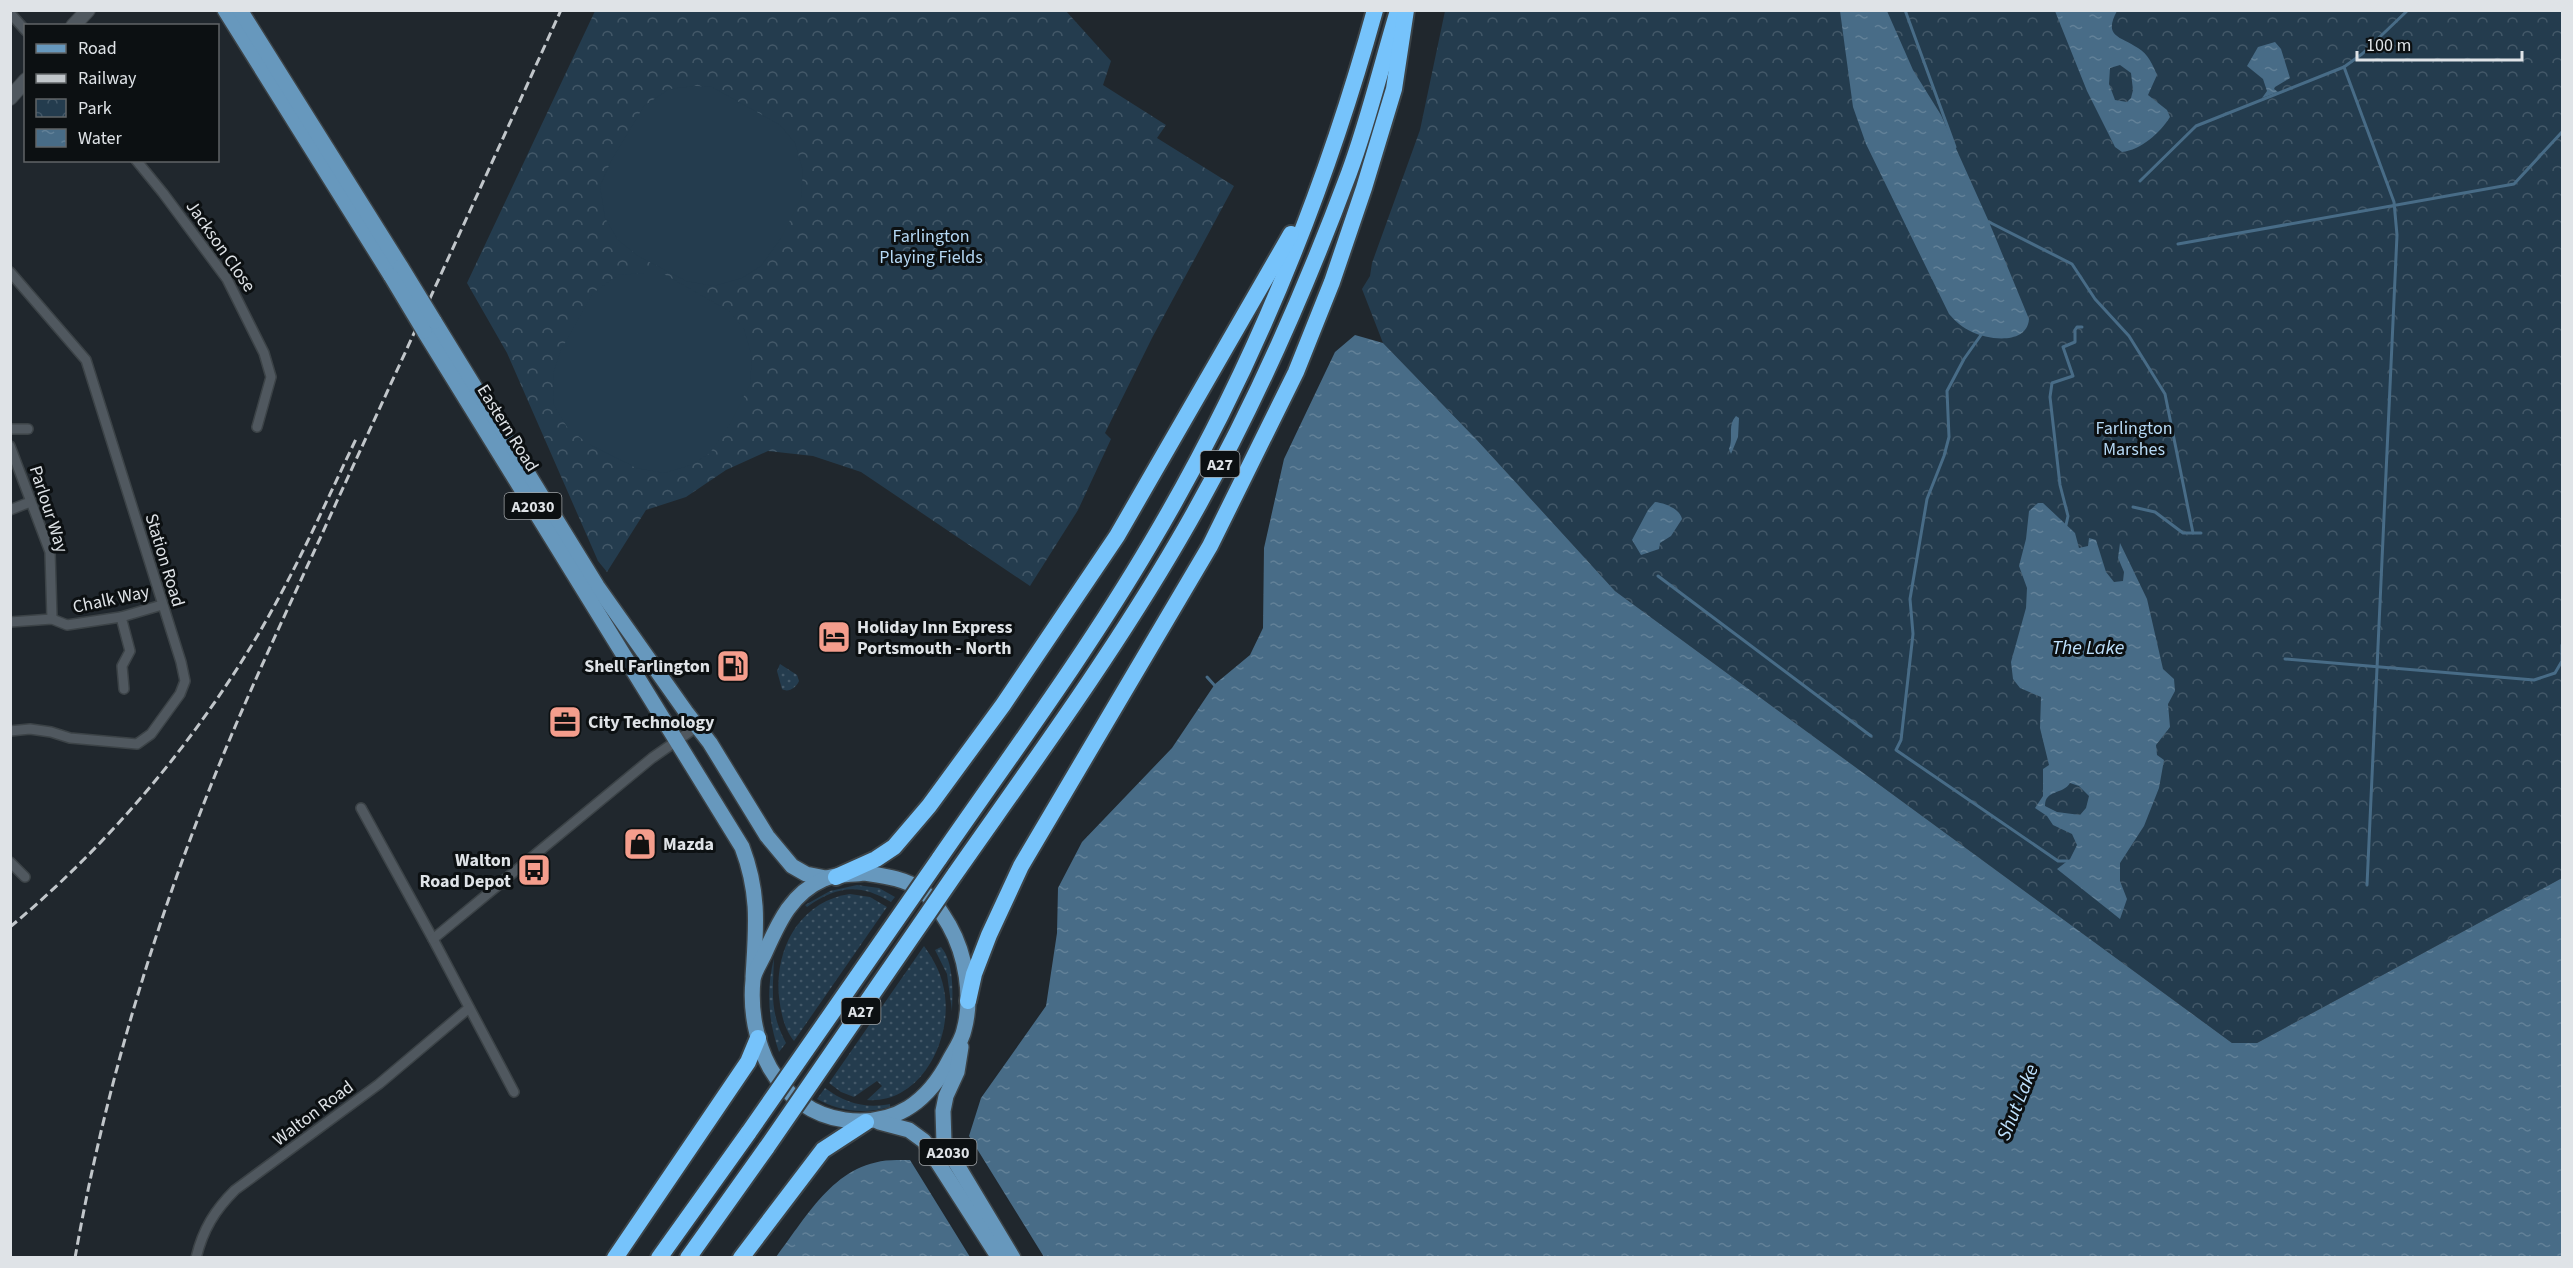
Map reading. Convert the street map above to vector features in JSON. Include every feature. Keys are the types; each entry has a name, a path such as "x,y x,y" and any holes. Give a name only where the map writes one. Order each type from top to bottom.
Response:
{"highway":[{"name":"A27","path":"659,1257 749,1132 1099,628 1162,524 1199,458 1273,304 1318,186 1375,10"},
{"name":"A27","path":"688,1257 767,1148 1109,654 1179,540 1243,419 1312,267 1350,171 1398,10"},
{"path":"968,1001 985,943 1021,866 1210,546 1296,372 1332,282 1374,155 1394,89 1406,10"},
{"path":"831,878 876,859 894,847 929,806 1004,705 1117,536 1318,186"},
{"path":"615,1257 747,1062 758,1038"},
{"path":"741,1257 823,1150 871,1121"}],"main road":[{"name":"Eastern Road","path":"225,10 396,272"},
{"name":"Eastern Road","path":"240,10 742,847 756,900 752,994 758,1038 762,1053 778,1082 795,1099 823,1116 871,1121"},
{"name":"Eastern Road","path":"429,326 607,602 698,726 777,851 799,870 831,878"},
{"path":"753,977 776,925 789,905 805,890 831,878 864,873 897,878 929,897 943,915 959,948 965,968 968,1001 964,1032 940,1079 924,1097 902,1112 871,1121"},
{"name":"A2030","path":"964,1032 957,1072 946,1096 943,1111 944,1143 1013,1257"},
{"name":"A2030","path":"871,1121 909,1130 924,1141 999,1257"}],"street":[{"path":"74,24 88,10"},
{"path":"10,13 24,29"},
{"path":"10,98 24,82"},
{"name":"Jackson Close","path":"138,162 227,279 264,353 271,377 257,427"},
{"name":"Station Road","path":"10,272 86,360 185,681 180,694 151,734 137,744 70,738 30,729 10,731"},
{"path":"10,429 28,429"},
{"name":"Parlour Way","path":"10,446 50,552 52,620"},
{"path":"10,510 30,502"},
{"name":"Chalk Way","path":"10,622 52,620 67,625 121,617 162,605"},
{"path":"121,617 130,651 122,666 124,689"},
{"path":"433,939 678,739 698,726"},
{"path":"361,808 514,1092"},
{"path":"10,862 24,877"},
{"name":"Walton Road","path":"196,1257 209,1221 216,1209 235,1190 379,1084 469,1008"}],"green space":[{"name":"Farlington Playing Fields","path":"595,11 1066,11 1111,61 1103,85 1166,125 1157,138 1234,186 1152,338 1105,433 1111,439 1078,510 1030,586 861,472 813,456 768,451 726,470 686,497 646,510 607,572 598,561 507,353 467,283"},
{"name":"Farlington Marshes","path":"1445,11 2562,11 2562,878 2257,1043 2232,1043 1615,591 1477,440 1383,343 1362,289 1370,276 1372,263 1420,130"},
{"path":"712,87 780,125 795,143 803,171 801,198 781,238 761,266 742,278 714,286 686,281 638,256 618,240 605,218 600,186 611,161 644,106 669,89"},
{"path":"662,273 729,311 744,329 752,357 750,384 730,424 710,453 691,465 664,473 636,468 587,443 567,427 554,405 553,374 561,350 593,293 618,275"},
{"path":"780,664 797,675 799,681 792,689 782,689 777,671"},
{"path":"857,885 879,888 895,897 891,902 869,892 848,890 828,895 807,907 805,905 830,891"},
{"path":"850,894 870,897 887,907 794,1041 784,1020 779,997 781,962 786,945 804,917 817,906 832,898"},
{"path":"924,946 938,969 945,996 946,1014 937,1050 928,1067 917,1081 902,1092 886,1099 867,1100 882,1086 877,1081 854,1097 841,1092 829,1083"},
{"path":"941,947 950,969 952,1011 947,974 935,950"},
{"path":"774,958 774,1011 786,1043 779,1052 772,1028 769,1005"},
{"path":"825,1088 840,1098 856,1104 873,1106 890,1104 890,1107 862,1111 835,1107 817,1099"}],"water":[{"path":"1840,11 1887,11 1913,70 1941,115 2029,319 2027,327 2015,337 1997,338 1979,335 1962,326 1949,314 1866,144 1853,107"},
{"path":"2055,11 2117,11 2113,20 2113,31 2120,38 2142,50 2150,60 2157,75 2148,95 2167,110 2170,117 2149,140 2136,148 2122,152 2115,147 2087,91","holes":["2120,65 2131,73 2133,90 2131,98 2127,102 2115,100 2109,84 2110,68"]},
{"path":"2275,42 2281,49 2290,78 2275,87 2274,89 2278,92 2262,98 2267,91 2263,79 2247,66 2258,47"},
{"name":"Shut Lake","path":"1355,335 1383,343 1477,440 1615,591 2232,1043 2257,1043 2562,878 2562,1257 1044,1257 969,1136 981,1098 1046,1006 1057,933 1058,888 1082,842 1172,748 1215,684 1250,655 1263,628 1264,548 1284,459 1335,352"},
{"path":"1736,416 1739,418 1738,437 1731,454 1729,449 1731,428"},
{"path":"1655,502 1672,507 1682,519 1671,536 1660,543 1659,549 1641,555 1632,540 1648,510"},
{"name":"The Lake","path":"2038,503 2043,503 2075,533 2079,548 2088,546 2089,538 2096,540 2106,572 2114,582 2123,581 2124,572 2118,558 2120,543 2147,599 2163,669 2174,679 2175,691 2168,704 2170,727 2156,745 2157,755 2164,760 2159,788 2144,826 2120,863 2120,881 2127,899 2120,919 2057,869 2070,859 2077,845 2072,834 2053,825 2047,816 2035,808 2043,796 2043,769 2049,765 2040,728 2041,697 2020,688 2013,679 2011,662 2026,608 2027,588 2019,566 2026,539 2029,511","holes":["2070,783 2079,786 2089,796 2086,808 2080,815 2057,812 2045,806 2051,794 2067,787"]},
{"path":"910,1160 970,1257 776,1257 813,1207 841,1179 857,1169 876,1162"}],"waterway":[{"path":"1905,10 1955,147"},
{"path":"2140,181 2196,126 2344,67 2362,54 2408,10"},
{"path":"2344,67 2394,202 2397,235 2367,885"},
{"path":"2178,244 2514,184 2562,132"},
{"path":"1989,222 2072,264 2095,299 2129,336 2165,394 2193,533"},
{"path":"2066,525 2068,516 2060,485 2050,397 2052,383 2073,376 2063,347 2075,342 2075,330 2077,327 2082,327"},
{"path":"1981,335 1964,359 1947,391 1949,437 1927,499 1910,599 1913,634 1901,740 1896,750 2058,861 2068,861"},
{"path":"2133,507 2155,512 2183,533 2201,533"},
{"path":"1658,576 1871,736"},
{"path":"2285,659 2534,680 2555,673 2562,661 2562,645"},
{"path":"1207,677 1216,687"}],"railway":[{"path":"75,1258 102,1126 119,1060 158,930 204,803 269,651 561,10"},
{"path":"10,927 88,856 159,776 192,734 251,646 277,601 357,437"}],"place":[{"name":"Holiday Inn Express Portsmouth - North","path":"834,637"},
{"name":"Shell Farlington","path":"733,666"},
{"name":"City Technology","path":"565,722"},
{"name":"Mazda","path":"640,844"},
{"name":"Walton Road Depot","path":"534,870"}]}
